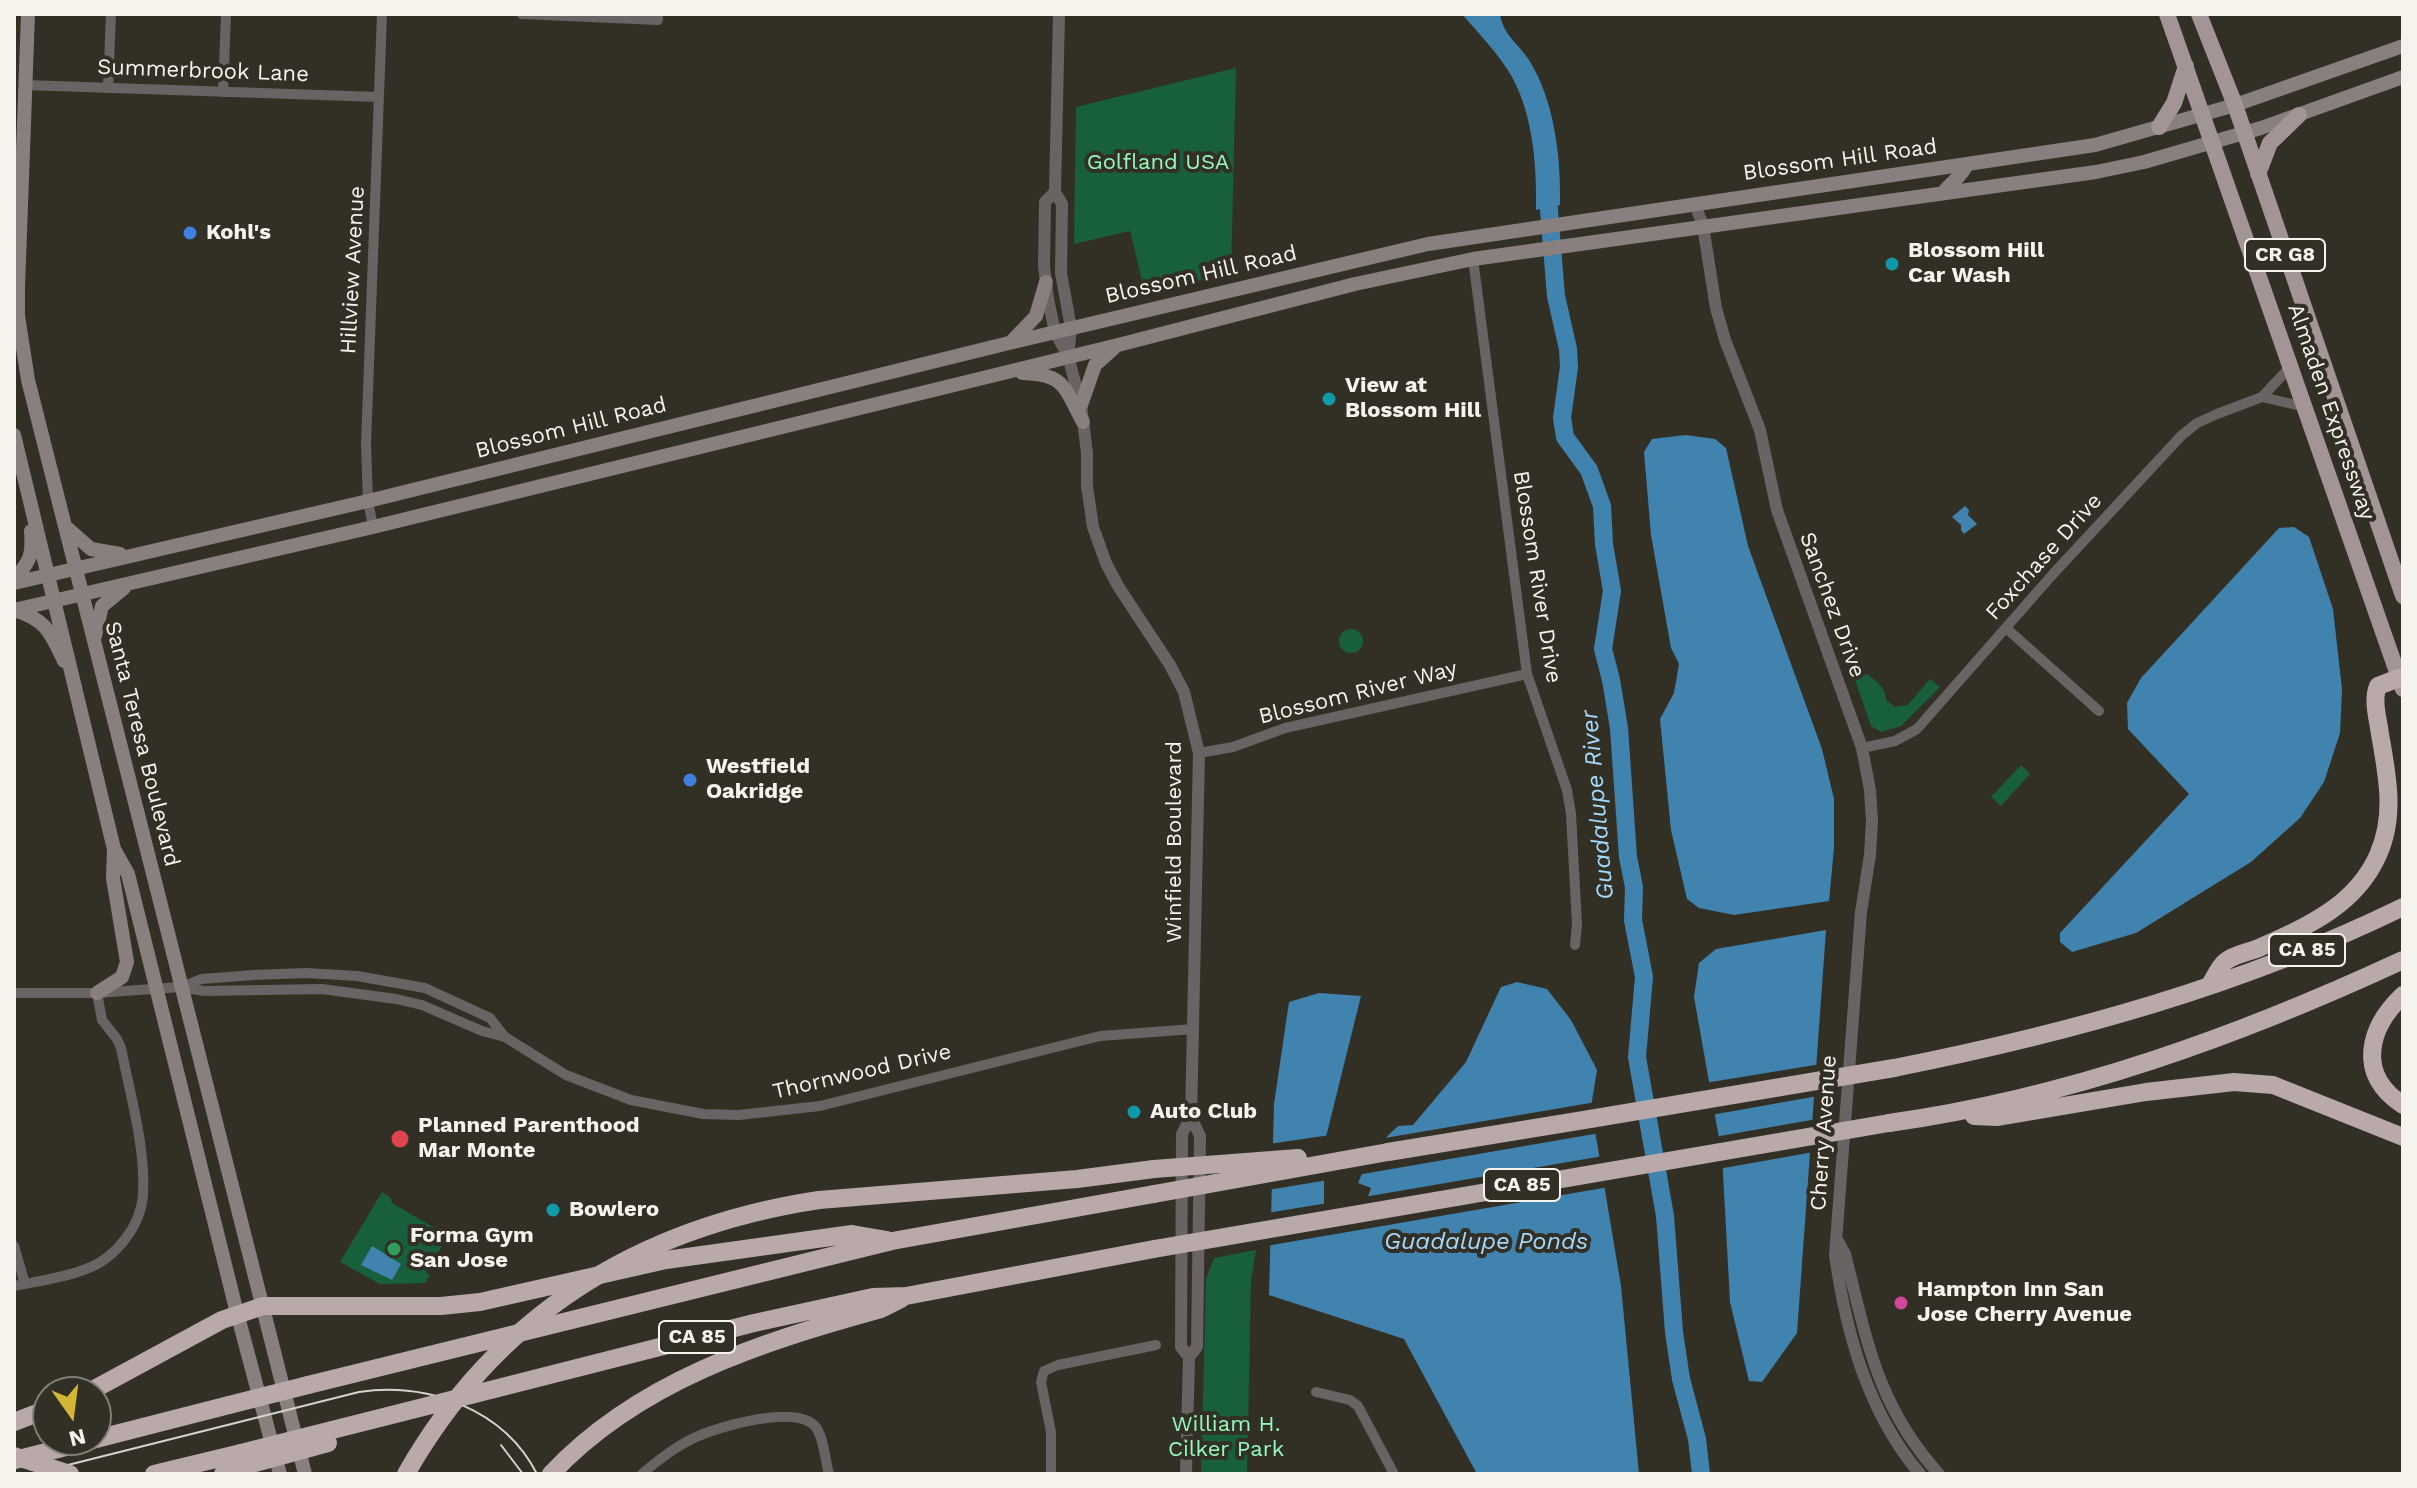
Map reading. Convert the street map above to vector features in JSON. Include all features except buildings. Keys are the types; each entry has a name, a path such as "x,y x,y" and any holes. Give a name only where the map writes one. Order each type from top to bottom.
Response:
{"highway":[{"path":"2209,986 2226,961 2312,923 2356,892 2364,881 2379,854 2389,817 2389,785 2376,711 2376,690 2378,686 2402,680"},
{"name":"CA 85","path":"112,1436 892,1241 1388,1152 1894,1068 2018,1043 2145,1008 2278,963 2403,907"},
{"name":"CA 85","path":"154,1474 243,1459 420,1407 754,1323 873,1297 906,1296 1154,1249 1951,1114 2117,1072 2215,1040 2330,994 2403,960"},
{"path":"2403,995 2378,1025 2372,1059 2374,1070 2386,1092 2403,1105"},
{"path":"1951,1114 1998,1117 2146,1092 2234,1082 2273,1085 2403,1137"},
{"path":"406,1474 444,1415 489,1363 554,1305 593,1278 644,1250 684,1233 760,1211 819,1200 1077,1179 1154,1169 1388,1152"},
{"path":"112,1380 237,1313 263,1306 441,1306 480,1302 666,1260 852,1234 892,1241"},
{"path":"551,1474 573,1452 623,1413 698,1369 881,1309 906,1296"},
{"path":"14,1458 70,1474"},
{"path":"223,1474 243,1459"}],"main road":[{"name":"Santa Teresa Boulevard","path":"28,14 18,181 18,316 28,380 305,1474"},
{"name":"Almaden Expressway","path":"2167,14 2402,680"},
{"name":"Almaden Expressway","path":"2199,14 2235,105 2403,596"},
{"name":"Blossom Hill Road","path":"14,581 368,501 1370,257 1503,231 2067,150 2203,115 2403,46"},
{"path":"2159,127 2174,103 2186,66"},
{"name":"Blossom Hill Road","path":"14,610 373,527 1355,284 1473,259 2096,172 2244,133 2403,77"},
{"path":"2258,174 2270,143 2299,115"},
{"path":"1943,193 1962,174 1967,164"},
{"path":"1473,259 1476,251 1503,231"},
{"path":"1355,284 1359,270 1370,257"},
{"path":"1009,343 1036,316 1046,282"},
{"path":"1081,405 1095,365 1118,345"},
{"path":"1002,373 1054,377 1083,422"},
{"name":"Santa Teresa Boulevard","path":"14,435 114,849 128,874 280,1474"},
{"path":"14,581 32,552 28,491"},
{"path":"64,525 91,549 128,555"},
{"path":"94,644 102,606 112,595 133,582"},
{"path":"14,610 31,615 47,626 75,685"},
{"path":"97,993 122,977 127,962 113,878 114,849"}],"street":[{"path":"108,88 111,14"},
{"path":"223,92 226,14"},
{"name":"Hillview Avenue","path":"373,527 368,501 366,444 382,14"},
{"path":"522,14 658,17"},
{"name":"Winfield Boulevard","path":"1059,14 1055,192 1062,204 1061,273 1071,328 1068,356"},
{"name":"Summerbrook Lane","path":"25,85 379,97"},
{"name":"Winfield Boulevard","path":"1055,192 1045,202 1046,282 1055,332 1068,356 1081,405 1087,486 1098,539 1118,586 1184,692 1199,753 1191,1117 1200,1136 1199,1271 1197,1347 1189,1357 1186,1474"},
{"name":"Sanchez Drive","path":"1695,204 1703,226 1716,308 1760,430 1778,514 1862,748 1872,821 1852,1028"},
{"name":"Blossom River Drive","path":"1473,259 1527,674 1569,802 1577,924 1575,945"},
{"name":"Foxchase Drive","path":"1862,748 1895,741 1917,729 2181,436 2197,423 2262,397 2291,366"},
{"path":"2262,397 2305,407"},
{"path":"2006,628 2099,711"},
{"name":"Blossom River Way","path":"1199,753 1233,747 1285,728 1527,674"},
{"name":"Thornwood Drive","path":"14,993 156,990 180,987 201,979 306,973 357,976 425,988 490,1018 505,1037"},
{"name":"Thornwood Drive","path":"180,987 204,991 322,989 358,992 422,1005 482,1031 505,1037 566,1075 631,1100 703,1114 739,1115 820,1106 1100,1036 1194,1029"},
{"path":"14,1246 20,1285 87,1269 116,1252 136,1221 143,1198 143,1168 121,1048 102,1020 97,993"},
{"name":"Cherry Avenue","path":"1852,1028 1835,1255 1840,1291 1859,1367 1881,1416 1920,1474"},
{"name":"Cherry Avenue","path":"1838,1241 1845,1254 1873,1366 1882,1388 1901,1427 1939,1474"},
{"path":"1051,1474 1051,1432 1041,1382 1044,1371 1058,1365 1156,1345"},
{"path":"1316,1392 1350,1400 1358,1406 1394,1474"},
{"path":"642,1474 677,1447 710,1431 785,1417 801,1418 814,1426 829,1474"}],"green space":[{"name":"Golfland USA","path":"1236,68 1231,273 1145,293 1130,231 1074,244 1076,107"},
{"path":"1351,629 1360,632 1363,641 1360,650 1351,653 1342,650 1339,641 1342,632"},
{"path":"1867,674 1895,707 1908,705 1930,679 1940,687 1901,726 1881,732 1871,726 1855,680"},
{"path":"2021,765 2030,774 2001,806 1991,797"},
{"name":"Forma Gym San Jose","path":"382,1192 390,1197 392,1203 448,1236 426,1272 430,1275 425,1283 380,1284 340,1262"},
{"name":"William H. Cilker Park","path":"1256,1250 1251,1281 1247,1474 1201,1474 1206,1279 1214,1258"}],"water":[{"path":"1462,14 1500,14 1508,33 1538,76 1555,131 1560,205 1536,210 1532,142 1519,92 1501,60"},
{"path":"1686,435 1715,439 1726,448 1748,546 1822,749 1834,799 1829,901 1734,915 1699,908 1687,899 1671,830 1660,719 1674,693 1679,664 1671,648 1651,535 1644,452 1652,439"},
{"path":"1965,506 1969,510 1968,515 1977,524 1964,534 1961,525 1952,517"},
{"path":"2294,527 2309,537 2333,609 2342,689 2340,733 2324,782 2300,818 2251,862 2136,933 2072,952 2060,942 2060,933 2189,794 2128,729 2127,703 2141,678 2279,528"},
{"path":"1826,930 1797,1333 1762,1382 1749,1381 1730,1302 1722,1155 1694,997 1699,963 1716,949"},
{"name":"Guadalupe Ponds","path":"1517,982 1547,989 1571,1020 1597,1070 1591,1107 1621,1286 1639,1474 1477,1474 1404,1339 1269,1295 1274,1104 1289,1002 1319,993 1361,996 1324,1145 1324,1219 1337,1234 1354,1221 1366,1202 1371,1188 1358,1183 1371,1152 1398,1126 1413,1125 1466,1062 1501,987"},
{"path":"372,1246 401,1264 392,1280 361,1265"}],"pier":[{"path":"1821,1064 1818,1096 1711,1115 1705,1083"},
{"path":"1596,1102 1600,1133 1357,1175 1368,1150 1379,1139"},
{"path":"1817,1119 1814,1152 1718,1169 1714,1137"},
{"path":"1330,1135 1328,1180 1268,1190 1269,1144"},
{"path":"1603,1156 1609,1187 1266,1246 1267,1213 1328,1203 1328,1218 1338,1229 1346,1225 1364,1197"}],"waterway":[{"name":"Guadalupe River","path":"1547,185 1556,296 1568,349 1569,367 1562,418 1565,437 1589,470 1602,506 1604,544 1612,591 1603,649 1619,728 1628,857 1634,887 1633,920 1644,977 1637,1057 1665,1216 1681,1379 1697,1439 1701,1474"}],"tram line":[{"path":"32,1474 359,1392 385,1390 437,1396 484,1417 505,1432 523,1451 537,1474"},
{"path":"501,1445 523,1474"}],"place":[{"name":"Kohl's","path":"190,233"},
{"name":"Blossom Hill Car Wash","path":"1892,264"},
{"name":"View at Blossom Hill","path":"1329,399"},
{"name":"Westfield Oakridge","path":"690,780"},
{"name":"Auto Club","path":"1134,1112"},
{"name":"Planned Parenthood Mar Monte","path":"400,1139"},
{"name":"Bowlero","path":"553,1210"},
{"name":"Forma Gym San Jose","path":"394,1249"},
{"name":"Hampton Inn San Jose Cherry Avenue","path":"1901,1303"}]}
